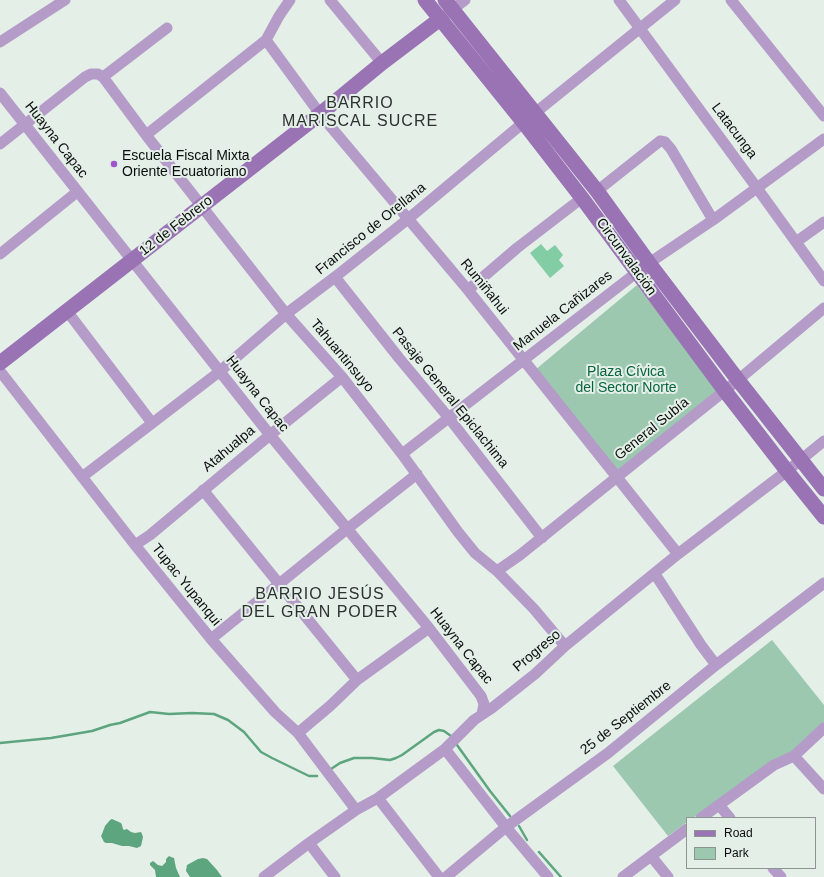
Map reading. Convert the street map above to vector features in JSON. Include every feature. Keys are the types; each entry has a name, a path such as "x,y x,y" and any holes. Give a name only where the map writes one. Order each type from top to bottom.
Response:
{"main road":[{"name":"Circunvalación","path":"425,0 582,198 725,390 824,517"},
{"name":"Circunvalación","path":"449,5 597,191 649,263 738,380 824,489"},
{"name":"12 de Febrero","path":"0,363 440,19"}],"street":[{"path":"0,42 65,0"},
{"path":"146,135 266,40 279,16 290,0"},
{"path":"330,0 382,63"},
{"name":"12 de Febrero","path":"440,19 449,5 465,0"},
{"name":"Latacunga","path":"619,0 824,281"},
{"name":"Francisco de Orellana","path":"82,477 220,372 286,314 408,219 675,0"},
{"path":"731,0 824,116"},
{"path":"0,144 85,77 91,74 98,74 103,77 167,28"},
{"name":"Rumiñahui","path":"266,40 320,114 468,290 678,554"},
{"name":"Tahuantinsuyo","path":"103,77 146,135 286,314 342,377 417,474 458,532 471,548 486,563 497,571 534,609 565,646"},
{"name":"Huayna Capac","path":"0,94 270,435 429,628 481,696 484,704 482,714"},
{"name":"Manuela Cañizares","path":"402,454 649,263 713,220 824,139"},
{"path":"597,191 660,142 665,142 671,149 713,220"},
{"path":"0,254 77,192"},
{"path":"468,290 517,248 582,198"},
{"path":"796,242 824,222"},
{"name":"Pasaje General Epiclachima","path":"335,277 398,358 449,418 542,538"},
{"name":"General Subía","path":"497,571 542,538 738,380 824,308"},
{"path":"67,311 152,423"},
{"name":"Tupac Yupanqui","path":"0,371 211,640 275,712 298,733 356,810"},
{"name":"Atahualpa","path":"135,545 150,535 342,377"},
{"name":"Progreso","path":"264,877 309,843 356,810 378,798 446,749 474,720 535,674 565,646 678,554 824,441"},
{"path":"211,640 417,474"},
{"path":"203,490 357,680"},
{"path":"655,574 701,645 716,665"},
{"name":"25 de Septiembre","path":"446,877 506,827 608,753 716,665 824,583"},
{"path":"298,733 330,706 357,680 429,628"},
{"path":"481,696 492,699 504,698"},
{"path":"702,817 774,765 794,756 824,728"},
{"path":"446,749 506,827 548,877"},
{"path":"794,756 824,789"},
{"path":"378,798 439,877"},
{"path":"719,804 729,817"},
{"path":"623,877 686,830"},
{"path":"309,843 335,877"},
{"path":"651,856 668,877"},
{"path":"774,869 781,877"}],"green space":[{"name":"Plaza Cívica del Sector Norte","path":"637,285 718,392 618,474 535,370"},
{"path":"772,640 824,705 824,728 787,759 771,762 694,817 686,817 686,823 668,836 613,766"}],"shaded area":[{"path":"541,244 547,251 555,245 563,255 559,260 564,266 550,278 530,253"},
{"path":"112,819 121,823 124,830 127,829 135,833 141,832 143,837 141,846 137,848 104,842 101,836 105,826"},
{"path":"169,856 174,858 180,877 156,877 155,870 150,863 153,861 162,866"},
{"path":"203,858 207,859 222,877 190,877 186,871 187,865"}],"waterway":[{"path":"0,743 51,738 92,731 150,712 169,714 214,714 228,720 244,732 261,752 309,776 317,776"},
{"path":"331,769 340,763 354,758 390,760 396,758 439,730 444,731 451,736"},
{"path":"457,745 510,816"},
{"path":"519,826 527,840"},
{"path":"539,852 561,877"}],"place":[{"name":"Escuela Fiscal Mixta Oriente Ecuatoriano","path":"114,164"}],"district":[{"name":"BARRIO MARISCAL SUCRE","path":"360,113"},
{"name":"BARRIO JESÚS DEL GRAN PODER","path":"320,604"}]}
